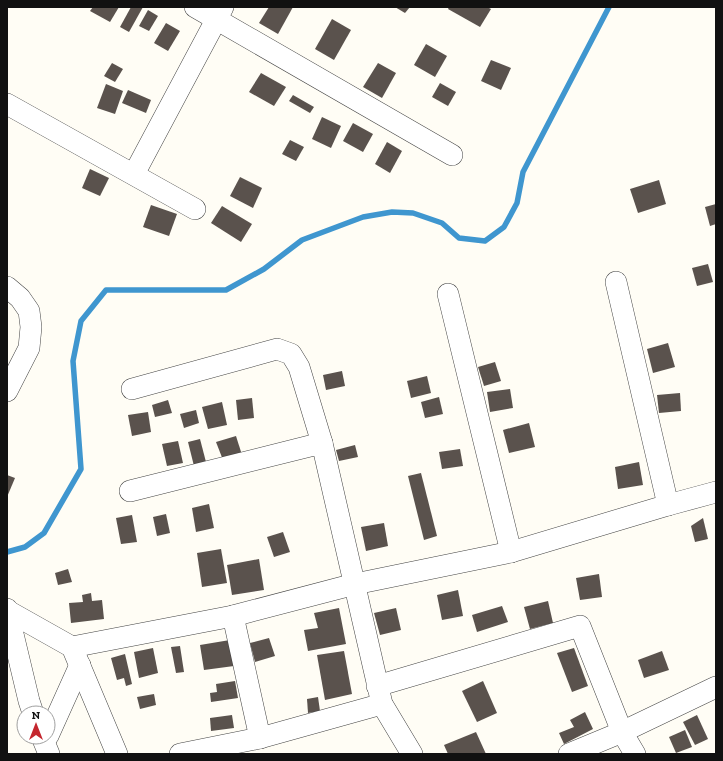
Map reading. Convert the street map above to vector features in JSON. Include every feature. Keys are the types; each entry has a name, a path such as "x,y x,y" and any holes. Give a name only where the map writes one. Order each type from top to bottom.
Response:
{"street":[{"path":"195,7 220,13 452,155"},
{"path":"134,174 220,13"},
{"path":"7,104 195,209"},
{"path":"616,282 668,505"},
{"path":"7,287 20,298 28,311 31,327 28,348 7,391"},
{"path":"448,294 511,552"},
{"path":"132,389 277,349 291,354 298,367 322,443 379,695 412,754"},
{"path":"130,492 322,443"},
{"path":"76,656 355,584 511,552 716,492"},
{"path":"7,610 76,656 118,754"},
{"path":"7,610 30,705"},
{"path":"233,616 260,738"},
{"path":"180,754 260,738 379,695 580,626 622,732 635,754"},
{"path":"56,713 76,656"},
{"path":"569,754 622,732 716,687"}],"building":[{"path":"93,7 119,7 110,22 90,11"},
{"path":"131,7 143,7 129,32 120,27"},
{"path":"269,7 293,7 278,34 259,23"},
{"path":"395,7 410,7 405,13"},
{"path":"449,7 487,7 491,9 480,27 448,9"},
{"path":"148,10 158,16 149,31 139,26"},
{"path":"332,19 351,30 334,60 315,49"},
{"path":"166,23 180,31 168,51 154,43"},
{"path":"426,44 447,56 435,77 414,65"},
{"path":"491,60 511,68 501,90 481,81"},
{"path":"112,63 123,69 115,82 104,76"},
{"path":"378,63 396,73 382,98 363,87"},
{"path":"261,73 286,87 274,106 249,92"},
{"path":"440,83 456,92 448,106 432,97"},
{"path":"106,84 123,91 115,114 97,108"},
{"path":"128,90 151,100 146,113 122,103"},
{"path":"293,95 314,107 310,113 289,101"},
{"path":"322,117 341,126 331,148 312,139"},
{"path":"353,123 373,134 363,152 343,141"},
{"path":"290,140 304,147 296,161 282,154"},
{"path":"387,142 402,151 390,173 375,164"},
{"path":"90,169 109,178 100,196 82,188"},
{"path":"240,177 262,188 253,208 230,196"},
{"path":"659,180 666,204 638,213 630,189"},
{"path":"716,204 716,224 710,226 705,207"},
{"path":"151,205 177,214 169,236 143,227"},
{"path":"222,206 252,224 241,242 211,223"},
{"path":"708,264 713,282 697,286 692,268"},
{"path":"668,343 675,367 653,373 647,349"},
{"path":"495,362 501,381 484,386 478,367"},
{"path":"342,371 345,386 326,390 323,375"},
{"path":"427,376 431,393 411,398 407,381"},
{"path":"510,389 513,408 490,412 487,392"},
{"path":"680,393 681,411 659,413 657,395"},
{"path":"439,397 443,414 425,418 421,402"},
{"path":"252,398 254,418 238,420 236,400"},
{"path":"168,400 172,413 155,417 152,405"},
{"path":"222,402 227,425 208,429 202,407"},
{"path":"196,410 199,423 184,428 180,414"},
{"path":"148,412 151,432 132,436 128,415"},
{"path":"529,423 535,447 509,453 503,430"},
{"path":"236,436 242,455 223,460 216,442"},
{"path":"200,439 206,462 194,466 188,442"},
{"path":"178,441 183,463 167,466 162,444"},
{"path":"355,445 358,457 339,461 336,450"},
{"path":"460,449 463,466 442,469 439,452"},
{"path":"639,462 643,485 618,489 615,467"},
{"path":"421,473 437,536 424,540 408,476"},
{"path":"7,475 15,478 7,497"},
{"path":"209,504 214,528 196,532 192,508"},
{"path":"166,514 170,533 157,536 153,517"},
{"path":"132,515 137,542 121,544 116,518"},
{"path":"703,518 708,539 695,542 691,526"},
{"path":"384,523 388,546 366,551 361,527"},
{"path":"283,532 290,552 274,557 267,537"},
{"path":"221,549 227,583 202,587 197,553"},
{"path":"259,559 264,590 232,595 227,565"},
{"path":"68,569 72,582 58,585 55,573"},
{"path":"599,574 602,597 580,600 576,578"},
{"path":"458,590 463,616 442,620 437,595"},
{"path":"91,593 92,601 102,600 104,619 71,623 69,603 83,602 82,595"},
{"path":"548,601 553,623 530,629 524,607"},
{"path":"502,606 508,622 477,632 472,615"},
{"path":"339,608 346,644 308,651 304,630 318,628 314,613"},
{"path":"396,608 401,630 380,635 374,613"},
{"path":"269,638 275,656 255,662 250,643"},
{"path":"230,640 234,666 204,670 200,645"},
{"path":"180,646 184,672 176,673 171,647"},
{"path":"153,648 158,673 139,678 134,652"},
{"path":"574,648 588,686 572,692 557,653"},
{"path":"344,651 352,694 325,700 317,655"},
{"path":"662,651 669,670 644,678 638,660"},
{"path":"125,654 132,684 126,686 124,678 117,680 111,658"},
{"path":"235,681 238,698 211,702 210,693 217,692 216,684"},
{"path":"483,681 497,713 477,722 462,691"},
{"path":"154,694 156,705 140,709 137,697"},
{"path":"318,697 320,711 308,713 307,699"},
{"path":"585,712 593,729 564,744 559,733 574,727 570,720"},
{"path":"232,715 234,728 211,731 210,718"},
{"path":"697,715 708,739 695,745 683,722"},
{"path":"685,730 692,747 676,753 669,737"},
{"path":"476,732 486,754 448,754 444,745"}],"waterway":[{"path":"7,552 25,547 44,533 81,469 73,361 81,321 106,290 226,290 264,269 302,240 363,217 392,212 413,213 442,223 459,238 485,241 504,227 517,203 523,172 609,7"}]}
